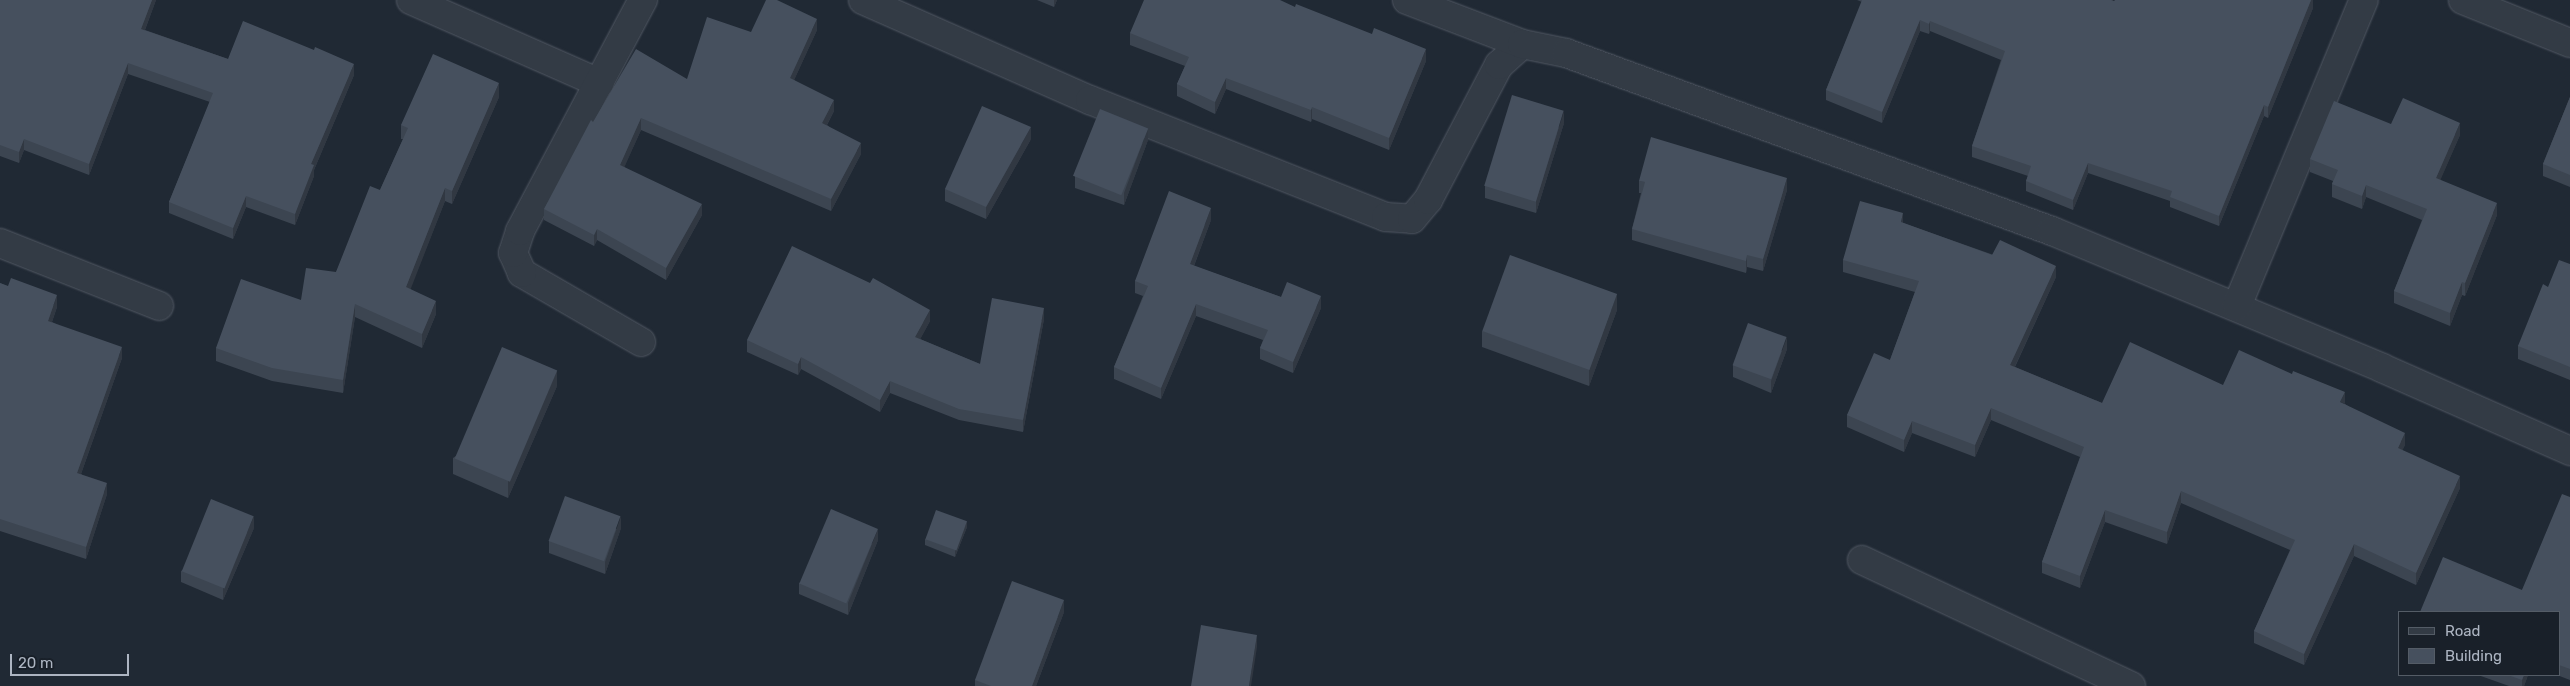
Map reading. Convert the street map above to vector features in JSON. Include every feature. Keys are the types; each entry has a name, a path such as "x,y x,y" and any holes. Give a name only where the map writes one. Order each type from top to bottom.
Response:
{"street":[{"path":"411,0 599,83"},
{"path":"641,342 522,273 513,253 520,231 643,0"},
{"path":"862,0 1090,100 1386,217 1412,218 1428,200 1499,65 1522,44"},
{"path":"1407,0 1522,44 1566,53 2042,227 2237,306 2570,451"},
{"path":"2237,306 2364,0"},
{"path":"2463,0 2570,43"},
{"path":"0,242 159,306"},
{"path":"1862,560 2131,686"}],"building":[{"path":"0,0 152,0 141,29 228,59 243,21 314,50 315,47 354,64 311,164 314,165 295,214 246,196 233,228 169,202 213,93 128,63 89,164 24,139 19,152 0,145"},
{"path":"766,0 777,0 817,19 790,78 834,100 822,123 861,143 831,199 641,118 620,165 702,204 666,268 597,229 594,235 544,209 591,120 593,122 636,49 687,79 707,17 751,32"},
{"path":"1144,0 1280,0 1295,7 1296,4 1372,34 1374,28 1426,49 1389,138 1312,107 1311,110 1226,78 1215,102 1177,84 1189,57 1130,33"},
{"path":"1862,0 2311,0 2268,107 2264,105 2219,216 2170,197 2172,191 2088,163 2073,200 2026,181 2031,166 1972,146 2005,51 1930,21 1929,24 1920,20 1882,112 1826,90"},
{"path":"433,54 499,83 452,191 445,188 406,287 436,301 422,334 355,304 343,380 272,368 216,348 241,279 301,300 306,268 336,272 370,186 380,190 408,128 401,125"},
{"path":"1512,95 1564,111 1536,202 1484,186"},
{"path":"2570,97 2570,175 2543,164"},
{"path":"2403,98 2460,123 2436,178 2497,203 2465,283 2462,282 2450,313 2394,291 2427,209 2366,185 2362,196 2332,184 2338,170 2310,159 2334,101 2391,124"},
{"path":"982,106 1031,127 986,207 945,189"},
{"path":"1100,109 1148,128 1121,195 1073,176"},
{"path":"1651,137 1787,178 1763,259 1747,255 1746,261 1632,229 1645,182 1639,181"},
{"path":"1169,191 1211,208 1190,264 1281,297 1287,282 1321,296 1293,362 1260,348 1268,330 1196,304 1161,388 1114,367 1148,286 1135,281"},
{"path":"1860,201 1903,213 1901,222 1992,255 2000,240 2056,266 2010,365 2102,403 2130,342 2223,385 2239,350 2292,374 2293,371 2345,392 2340,402 2405,433 2398,448 2460,476 2416,573 2354,544 2304,654 2254,631 2295,540 2181,491 2167,532 2105,510 2080,576 2042,562 2084,447 1991,408 1975,445 1912,421 1904,440 1847,415 1874,353 1890,360 1919,281 1843,260"},
{"path":"792,246 870,283 873,278 930,310 915,337 980,364 992,298 1044,308 1023,420 959,409 890,381 880,400 801,357 798,364 747,340"},
{"path":"1510,255 1617,294 1589,370 1482,331"},
{"path":"2559,260 2570,264 2570,367 2518,346 2543,284 2548,287"},
{"path":"11,278 57,295 48,321 122,347 77,473 107,483 86,547 0,519 0,283 8,286"},
{"path":"1748,323 1787,337 1771,379 1733,365"},
{"path":"502,347 557,370 510,482 455,458"},
{"path":"2562,494 2570,497 2570,669 2560,665 2560,611 2420,611 2443,557 2522,590"},
{"path":"565,496 620,516 604,561 549,541"},
{"path":"211,499 254,516 224,589 182,571"},
{"path":"831,509 878,529 846,603 799,584"},
{"path":"936,510 967,521 956,550 925,539"},
{"path":"1012,581 1064,600 1032,686 991,686 975,680"},
{"path":"1201,625 1257,635 1249,686 1191,686"},
{"path":"2511,676 2524,676 2522,680"}]}
